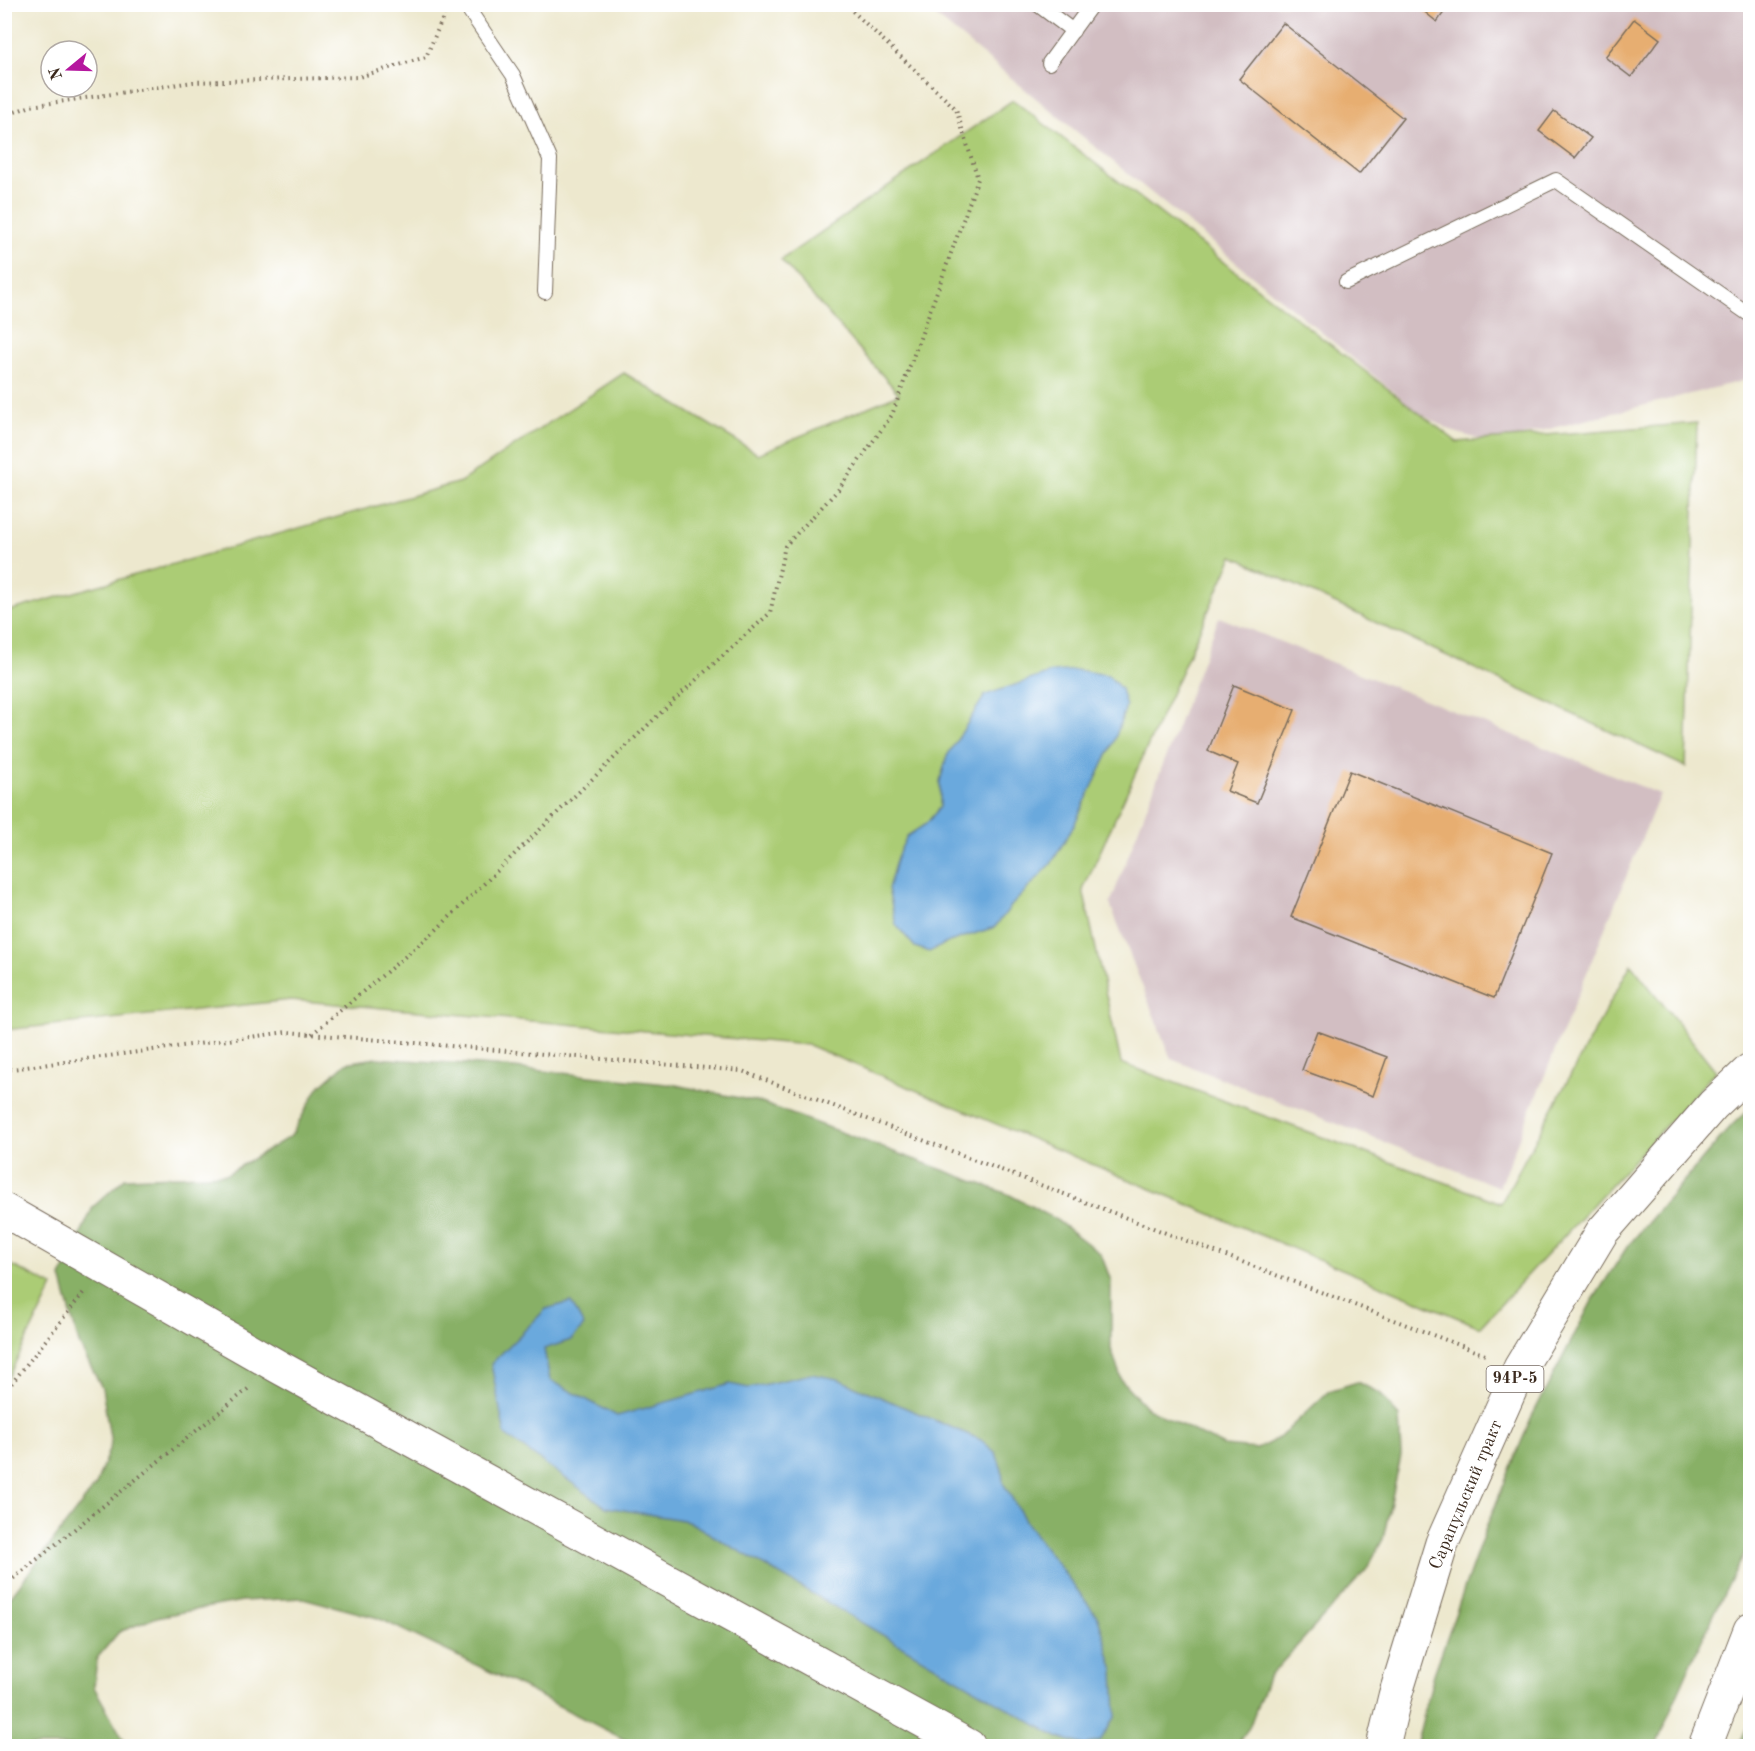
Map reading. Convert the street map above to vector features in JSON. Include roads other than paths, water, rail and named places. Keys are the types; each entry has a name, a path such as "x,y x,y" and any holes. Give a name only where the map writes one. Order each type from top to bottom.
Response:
{"street":[{"name":"Сарапульский тракт","path":"1383,1746 1395,1696 1442,1543 1520,1368 1602,1232 1713,1105 1750,1070"},
{"path":"4,1210 277,1366 969,1746"},
{"path":"1705,1746 1750,1630"}],"lane":[{"path":"465,4 513,75 550,159 545,292"},
{"path":"1037,4 1073,31"},
{"path":"1049,63 1092,4"},
{"path":"1346,282 1556,180 1750,315"}],"water":[{"path":"1077,670 1108,675 1121,689 1126,706 1115,739 1074,825 1051,864 1012,905 995,927 949,942 929,952 915,947 896,925 888,889 897,857 907,836 926,824 940,807 940,781 947,756 985,695 1053,672"},
{"path":"571,1302 584,1326 571,1340 544,1349 550,1380 617,1416 730,1384 749,1388 811,1374 838,1379 981,1440 996,1453 1002,1470 1003,1483 1029,1527 1098,1617 1114,1671 1116,1716 1100,1741 1085,1745 1057,1737 688,1521 606,1507 505,1435 491,1364 546,1309"}]}
